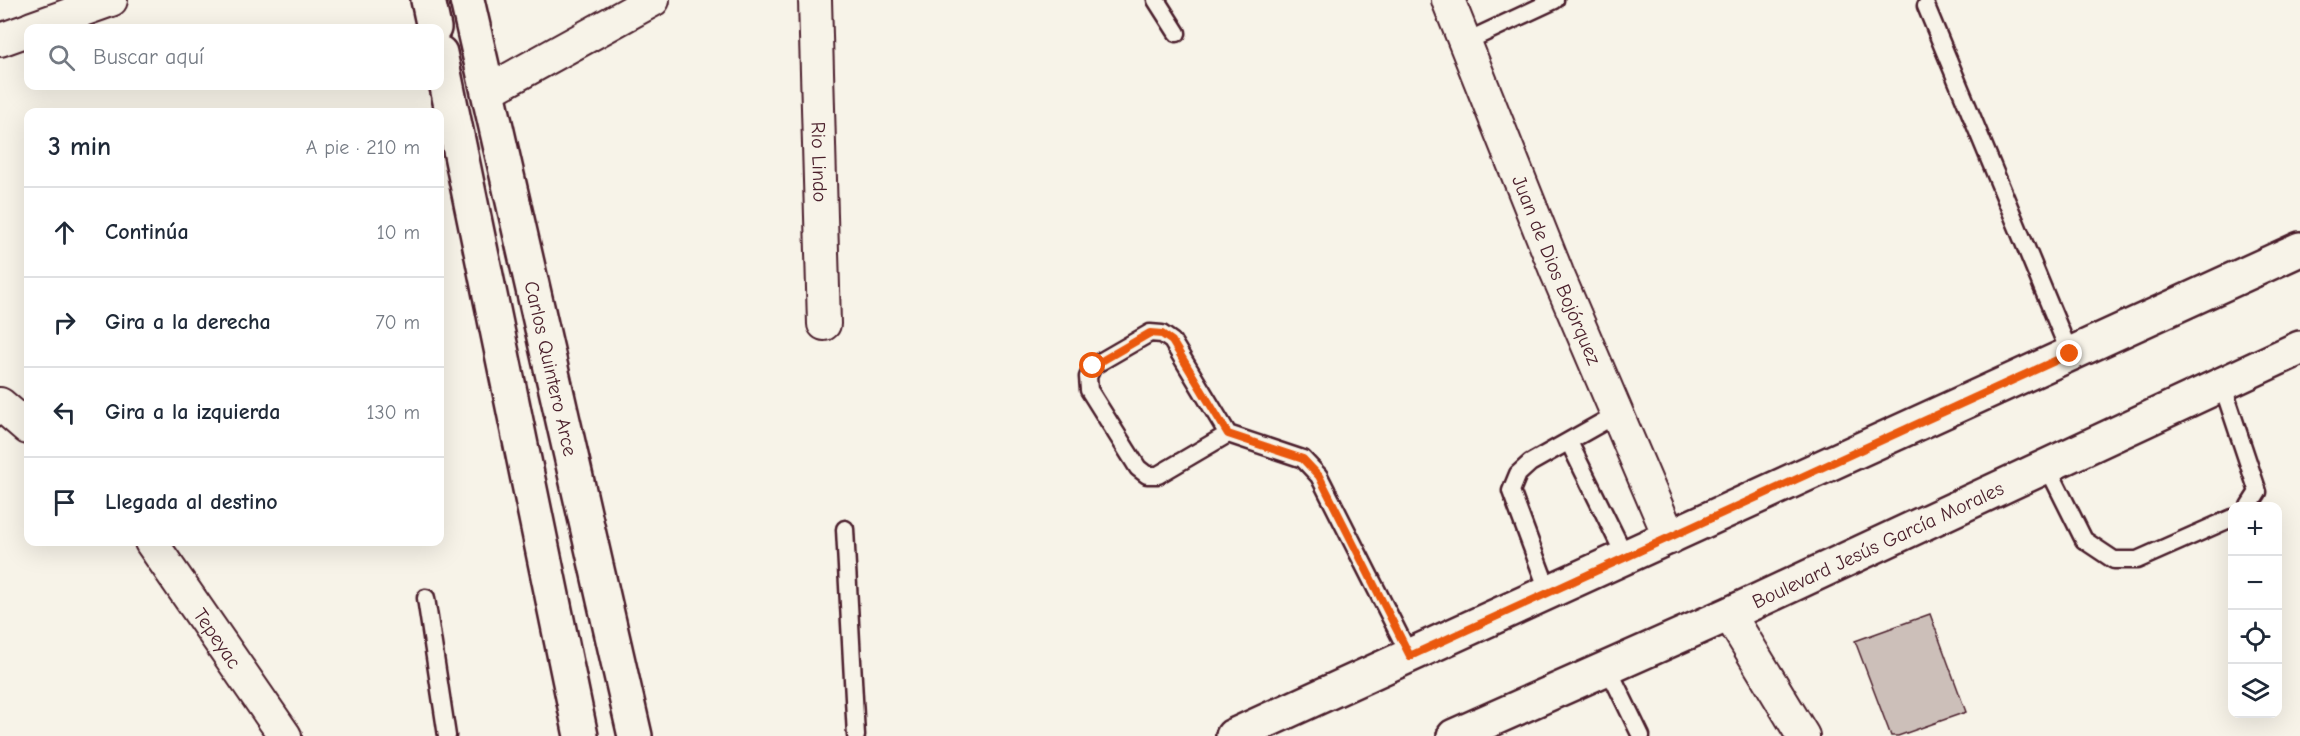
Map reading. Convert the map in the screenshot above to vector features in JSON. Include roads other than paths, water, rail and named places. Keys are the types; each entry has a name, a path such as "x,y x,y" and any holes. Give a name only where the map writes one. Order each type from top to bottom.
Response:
{"main road":[{"path":"428,0 433,24"},
{"name":"Carlos Quintero Arce","path":"467,0 634,736"},
{"path":"444,72 581,736"},
{"path":"1233,736 2300,249"},
{"name":"Boulevard Jesús García Morales","path":"1454,736 1607,666 1729,614 2300,348"},
{"path":"531,496 577,484"}],"street":[{"path":"44,24 111,0"},
{"path":"488,91 653,0"},
{"name":"Rio Lindo","path":"815,0 824,324"},
{"name":"Juan de Dios Bojórquez","path":"1448,0 1557,273 1670,538"},
{"path":"0,40 24,31"},
{"path":"0,404 24,425"},
{"name":"Tepeyac","path":"154,546 285,736"},
{"path":"1729,614 1803,736"}],"lane":[{"path":"1156,0 1177,33"},
{"path":"1465,42 1555,0"},
{"path":"1926,6 2070,354"},
{"path":"1228,434 1158,475 1147,475 1138,468 1089,390 1088,377 1093,366 1150,333 1162,334 1172,341 1228,434 1303,459 1319,476 1410,656"},
{"path":"2222,384 2258,492 2252,502"},
{"path":"1549,593 1511,491 1518,474 1530,463 1617,414"},
{"path":"1569,442 1626,558"},
{"path":"2047,466 2084,540 2114,560 2137,560 2228,520"},
{"path":"845,529 856,736"},
{"path":"426,598 447,736"},
{"path":"1607,666 1641,736"}]}
